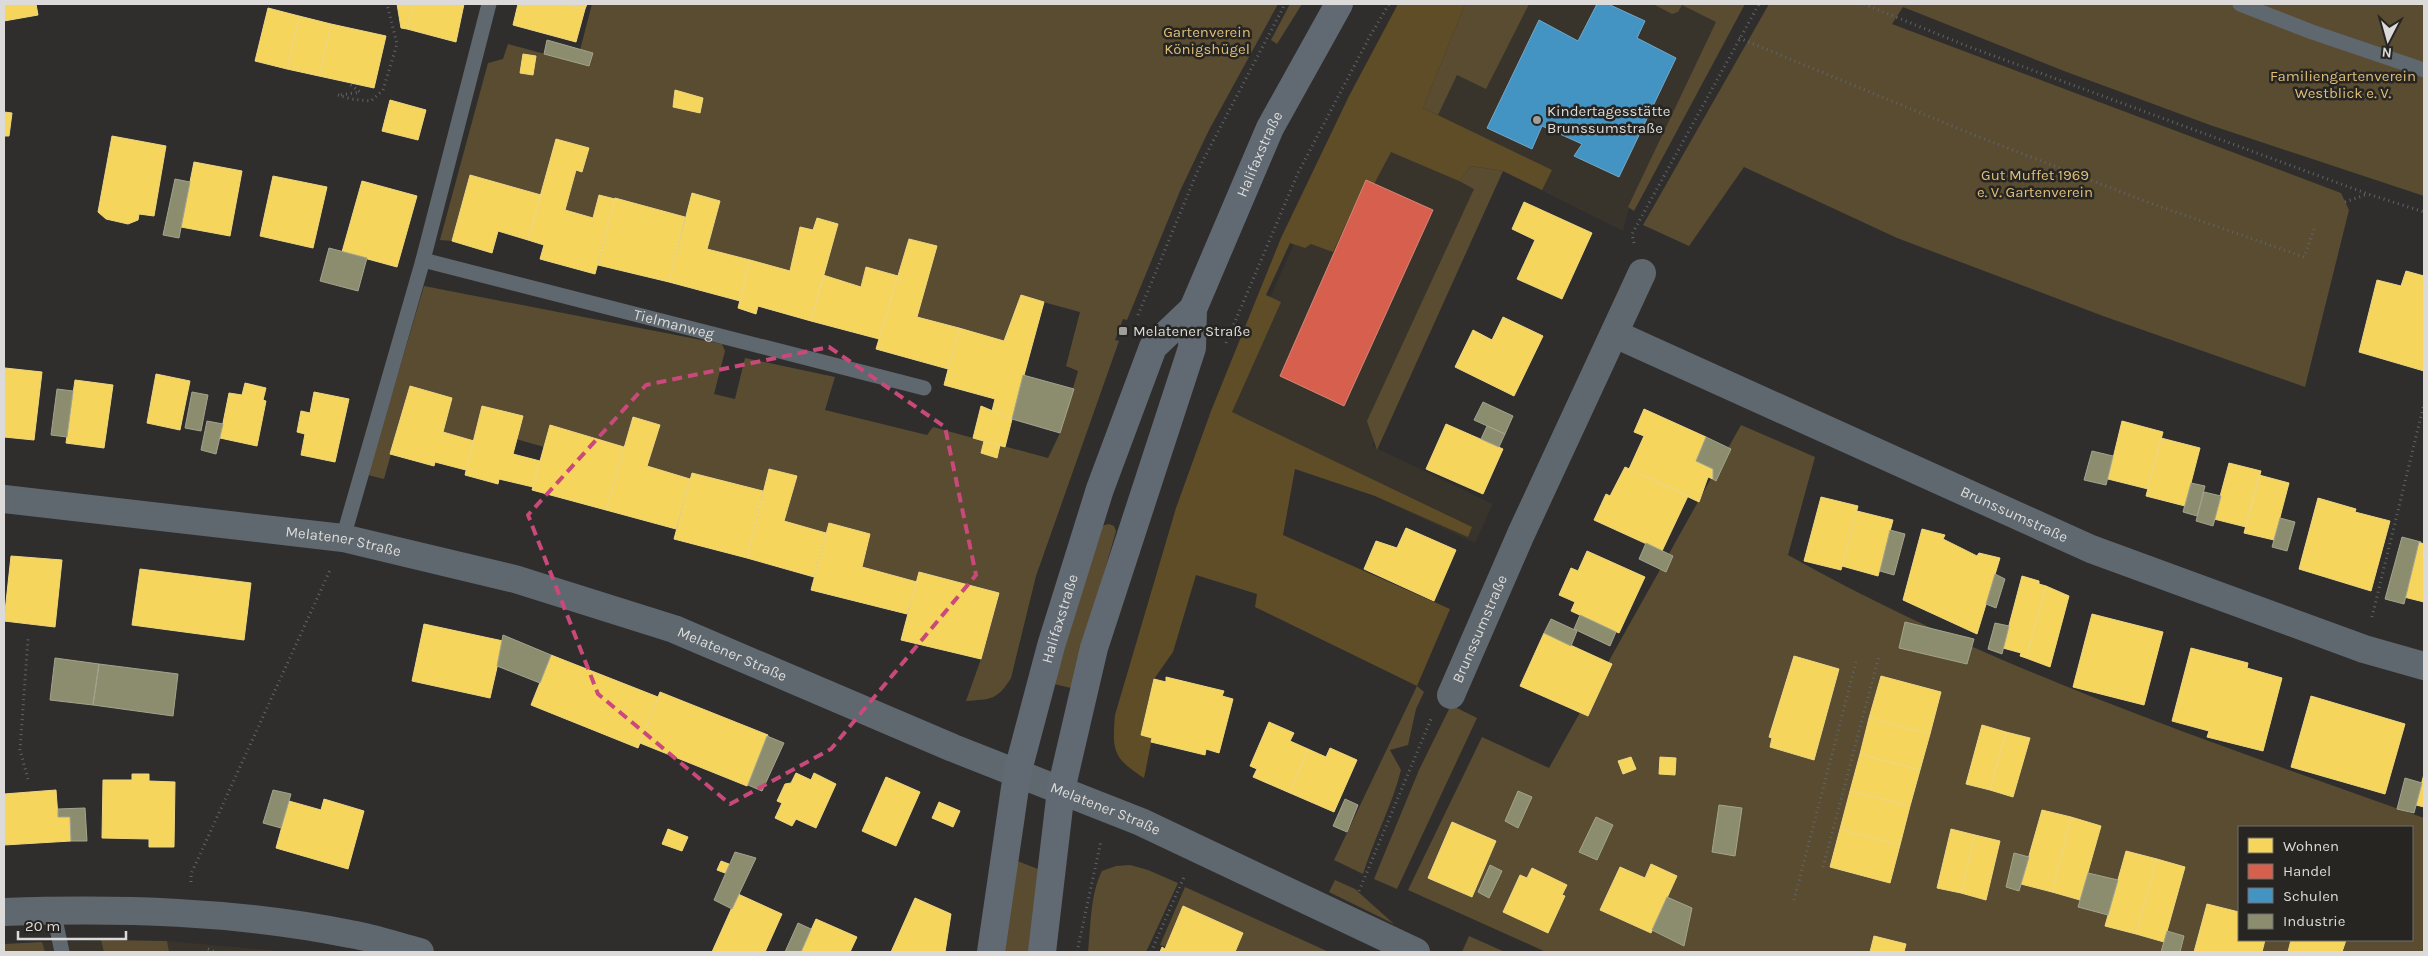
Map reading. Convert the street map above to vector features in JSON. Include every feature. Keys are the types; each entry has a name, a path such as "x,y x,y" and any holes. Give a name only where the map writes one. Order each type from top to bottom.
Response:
{"main road":[{"name":"Halifaxstraße","path":"1042,952 1061,790 1094,648 1192,348 1193,309 1270,128 1339,4"},
{"name":"Halifaxstraße","path":"991,952 1017,774 1051,646 1100,489 1153,346 1193,309"}],"street":[{"name":"Brunssumstraße","path":"1451,695 1521,534 1642,273"},
{"name":"Brunssumstraße","path":"1615,334 2091,549 2364,649 2424,666"},
{"name":"Melatener Straße","path":"4,499 343,538 516,579 674,629 1017,774 1110,809 1416,952"},
{"path":"4,912 53,910 188,912 282,922 352,934 420,952"}],"lane":[{"path":"343,538 422,260 489,4"},
{"path":"2240,4 2312,32 2424,70"},
{"name":"Tielmanweg","path":"422,260 924,388"},
{"path":"53,910 62,952"}],"path":[{"path":"348,83 360,92 338,95 351,99 371,101 383,90 397,44 387,4"},
{"path":"1226,345 1298,173 1370,36 1389,4"},
{"path":"1642,273 1632,234 1759,4"},
{"path":"1864,4 1967,46 2368,194 2424,212"},
{"path":"1739,38 1979,137 2150,203 2304,257 2314,230"},
{"path":"2345,202 2368,194"},
{"path":"2364,649 2424,404"},
{"path":"188,912 191,874 320,594 343,538"},
{"path":"28,639 20,750 28,779"},
{"path":"1823,867 1879,656"},
{"path":"1794,900 1856,662"},
{"name":"Brunssumstraße","path":"1346,919 1438,702 1451,695"},
{"path":"1077,952 1093,870 1110,809"},
{"path":"1153,952 1177,894"}],"highlighted area":[{"path":"829,347 945,427 976,575 831,749 730,804 598,694 528,515 646,385"}],"shaded area":[{"path":"1398,4 1465,4 1423,108 1552,170 1542,190 1503,171 1471,166 1459,181 1391,152 1374,184 1366,180 1333,252 1311,244 1305,248 1290,243 1266,295 1281,302 1232,412 1472,527 1468,537 1375,496 1295,469 1283,535 1450,609 1417,686 1255,607 1257,594 1196,575 1173,652 1154,679 1141,735 1152,738 1144,778 1120,759 1114,737 1115,715 1176,508 1211,411 1281,238 1349,96"},
{"name":"Kindertagesstätte Brunssumstraße","path":"1405,4 1742,4 1663,142 1628,211 1623,231 1355,98"},
{"path":"1354,108 1491,178 1372,446 1493,504 1475,543 1276,450 1213,427"},
{"path":"101,940 167,941 291,952 4,952 4,944"}],"green space":[{"name":"Gartenverein Königshügel","path":"592,4 1278,4 1209,130 1180,191 1127,320 1123,319 1115,340 1119,341 1036,576 1011,678 997,695 987,699 966,701 981,659 998,593 917,582 862,567 870,534 829,523 826,533 784,521 796,476 770,469 763,491 692,473 690,479 647,466 659,425 633,417 624,447 550,425 544,447 516,439 522,416 483,406 474,441 443,432 451,398 410,386 384,479 368,475 424,286 722,344 725,351 714,394 735,399 745,358 835,377 825,410 927,435 933,427 984,441 981,453 996,458 1000,445 1048,458 1060,433 1078,371 1066,366 1080,312 1021,296 1004,341 917,317 936,246 909,239 898,276 866,267 861,287 823,275 838,224 817,218 813,230 790,271 707,249 720,201 692,193 685,217 615,198 599,196 593,218 565,210 576,170 582,172 589,148 557,139 541,195 470,175 452,241 440,240 488,63 503,59 508,44 589,66 593,53 580,50"},
{"path":"1290,4 1302,4 1277,44 1271,40"},
{"path":"1465,4 1529,4 1486,89 1457,75 1438,115 1423,108"},
{"path":"1653,4 1745,4 1634,211 1628,207 1716,22 1682,5 1678,12 1672,14"},
{"name":"Gut Muffet 1969 e. V. Gartenverein","path":"1769,4 2424,4 2424,196 2210,125 2064,71 1903,7 1892,24 2341,193 2349,210 2305,387 2103,316 1897,238 1744,167 1689,246 1643,225"},
{"path":"1471,166 1503,171 1377,450 1367,421 1474,189 1459,181"},
{"path":"1741,425 1815,457 1788,555 1864,596 2021,668 2181,731 2424,818 2424,952 1546,952 1408,890 1482,737 1549,768"},
{"path":"1109,524 1114,526 1116,531 1071,688 1054,684 1101,526"},
{"path":"1417,686 1424,692 1416,709 1408,745 1390,750 1401,770 1363,874 1334,860"},
{"path":"1451,705 1477,718 1397,889 1374,879 1419,770"},
{"path":"1015,860 1038,869 1030,952 1004,952"},
{"path":"1130,865 1148,870 1178,883 1146,952 1088,952 1093,900 1102,871 1116,866"},
{"path":"1335,880 1355,889 1394,924 1329,892"},
{"path":"1185,887 1329,952 1235,952 1243,933 1183,906 1166,947 1160,945"},
{"path":"1469,936 1505,952 1462,952"},
{"path":"101,940 167,941 169,952 104,952"},
{"path":"42,942 45,952 4,952 4,944"}],"building: Wohnen":[{"path":"4,4 36,4 38,15 4,21"},
{"path":"397,4 413,4 407,29 401,28"},
{"path":"413,4 464,4 456,42 407,29"},
{"path":"518,4 564,4 585,9 576,42 513,25"},
{"path":"564,4 587,4 585,9"},
{"path":"268,8 299,16 287,69 255,61"},
{"path":"299,16 331,24 319,76 287,69"},
{"path":"331,24 386,36 374,88 319,76"},
{"path":"523,54 536,56 533,75 520,73"},
{"path":"675,90 703,98 700,113 673,107"},
{"path":"390,100 426,110 418,140 382,131"},
{"path":"4,112 12,113 9,136 4,136"},
{"path":"112,136 166,146 154,216 139,214 138,220 128,224 106,219 98,212"},
{"path":"556,139 589,148 582,172 576,170 565,210 593,218 599,195 615,199 595,274 540,259 544,245 528,240"},
{"path":"194,162 242,171 230,236 181,227"},
{"path":"470,175 541,195 528,240 498,231 492,253 452,241"},
{"path":"273,176 327,187 313,248 260,236"},
{"path":"362,181 417,196 397,267 342,252"},
{"path":"692,193 720,201 707,249 750,260 740,301 669,282"},
{"path":"615,198 685,217 669,282 598,265"},
{"path":"1524,202 1592,233 1562,299 1517,279 1535,240 1512,229"},
{"path":"817,218 838,224 811,321 758,306 756,314 738,308 750,260 790,271 800,227 813,230"},
{"path":"909,239 937,246 917,317 959,328 948,369 876,349"},
{"path":"866,267 898,276 879,339 811,321 823,275 861,287"},
{"path":"2406,271 2424,276 2424,371 2359,352 2377,280 2401,286"},
{"path":"1021,295 1044,302 1012,419 992,411 995,399 944,385 959,328 1004,341"},
{"path":"1503,317 1543,336 1514,396 1455,367 1473,330 1492,340"},
{"path":"5,368 42,372 34,440 4,437"},
{"path":"156,374 190,381 180,430 147,423"},
{"path":"75,380 113,385 104,448 66,443"},
{"path":"245,383 266,388 263,400 266,401 257,446 220,438 229,393 242,395"},
{"path":"410,386 452,398 443,432 474,441 466,470 435,462 434,466 390,454"},
{"path":"314,392 349,399 335,462 301,455 305,434 297,432 301,411 310,413"},
{"path":"482,406 523,416 513,454 540,461 533,487 499,479 498,484 465,475"},
{"path":"981,406 1012,419 1005,447 973,438"},
{"path":"1644,409 1706,437 1696,461 1713,469 1713,479 1708,477 1699,502 1629,469 1644,436 1634,432"},
{"path":"633,417 660,425 647,466 690,479 676,529 606,510"},
{"path":"2122,421 2163,432 2148,489 2108,479"},
{"path":"1446,424 1503,449 1483,494 1426,469"},
{"path":"550,425 624,447 606,510 532,490"},
{"path":"2161,438 2200,448 2185,506 2146,496"},
{"path":"984,441 1000,445 997,458 981,453"},
{"path":"2229,463 2261,471 2246,527 2214,519"},
{"path":"1625,467 1688,496 1662,551 1594,520 1606,494 1610,496"},
{"path":"769,469 797,476 784,521 826,533 814,577 747,558"},
{"path":"692,473 763,491 747,558 674,539"},
{"path":"2259,475 2289,483 2274,540 2244,533"},
{"path":"1821,497 1858,506 1841,570 1804,561"},
{"path":"2318,498 2356,509 2355,512 2390,521 2371,591 2299,569"},
{"path":"1857,511 1893,520 1878,576 1842,566"},
{"path":"829,523 870,534 862,567 917,582 907,614 811,590"},
{"path":"1406,528 1456,550 1434,601 1364,569 1376,541 1397,548"},
{"path":"1922,529 1945,535 1943,539 1977,556 1979,553 2000,558 1977,634 1903,600"},
{"path":"2419,542 2424,544 2424,602 2404,597"},
{"path":"1587,551 1645,577 1619,633 1571,611 1575,602 1559,595 1571,568 1578,571"},
{"path":"11,556 62,560 55,627 4,621"},
{"path":"140,569 251,583 244,640 132,625"},
{"path":"919,572 999,593 981,659 901,640"},
{"path":"2022,576 2039,581 2039,584 2046,586 2026,658 2020,656 2021,653 2003,648"},
{"path":"2046,586 2069,596 2050,667 2026,658"},
{"path":"2092,614 2163,632 2144,705 2073,687"},
{"path":"424,624 503,641 490,698 412,681"},
{"path":"1544,633 1612,664 1588,716 1520,686"},
{"path":"2191,648 2248,663 2247,668 2282,678 2263,751 2207,737 2209,731 2172,721"},
{"path":"551,655 658,697 638,748 531,705"},
{"path":"1794,656 1839,669 1814,760 1770,747 1772,738 1769,737"},
{"path":"1881,676 1941,692 1930,734 1869,718"},
{"path":"1166,677 1224,691 1222,696 1233,699 1219,753 1206,749 1205,755 1151,742 1152,738 1141,735 1154,679 1166,682"},
{"path":"660,692 768,735 747,786 640,743"},
{"path":"2311,696 2405,724 2385,794 2291,767"},
{"path":"1869,718 1930,734 1920,770 1860,754"},
{"path":"1269,722 1294,733 1290,741 1308,749 1290,793 1253,777 1257,769 1250,766"},
{"path":"1982,725 2006,732 1990,790 1966,784"},
{"path":"2006,732 2030,738 2013,797 1990,790"},
{"path":"1330,748 1357,760 1334,812 1290,793 1308,749 1326,757"},
{"path":"1860,754 1920,770 1910,806 1850,791"},
{"path":"1631,757 1636,769 1623,774 1618,761"},
{"path":"1660,757 1676,758 1675,775 1659,774"},
{"path":"796,773 811,780 814,773 836,784 816,828 796,819 792,826 775,818 782,803 777,801 785,784 791,783"},
{"path":"132,774 149,774 149,781 175,782 174,847 149,847 149,839 102,838 103,780 132,780"},
{"path":"2424,774 2424,807 2416,805"},
{"path":"886,777 920,792 896,846 862,831"},
{"path":"56,790 58,817 70,817 71,841 4,845 4,794"},
{"path":"1850,791 1910,806 1900,845 1840,829"},
{"path":"324,799 364,811 348,869 276,848 289,801 321,810"},
{"path":"939,802 960,811 953,827 932,818"},
{"path":"2042,810 2071,817 2052,892 2021,884"},
{"path":"2071,817 2101,826 2080,900 2052,892"},
{"path":"1452,822 1496,841 1472,897 1428,878"},
{"path":"668,829 688,837 682,851 662,844"},
{"path":"1840,829 1900,845 1890,883 1830,867"},
{"path":"1951,829 1975,835 1961,893 1937,888"},
{"path":"1975,835 2000,841 1986,900 1961,893"},
{"path":"2126,851 2157,859 2136,934 2105,926"},
{"path":"2157,859 2185,867 2164,942 2136,934"},
{"path":"721,861 729,864 725,873 717,870"},
{"path":"1651,864 1677,876 1651,933 1600,910 1620,867 1645,878"},
{"path":"1532,868 1567,885 1562,895 1565,896 1548,933 1503,912 1520,875 1527,878"},
{"path":"738,894 782,914 765,952 712,952"},
{"path":"915,898 951,914 945,952 891,952"},
{"path":"2207,904 2238,912 2238,941 2265,941 2262,952 2194,952"},
{"path":"1183,906 1243,933 1235,952 1160,952 1162,947 1165,949"},
{"path":"816,919 857,937 850,952 801,952"},
{"path":"1874,936 1906,944 1904,952 1870,952"},
{"path":"2291,941 2346,941 2342,952 2288,952"}],"building: Handel":[{"path":"1366,180 1433,210 1344,406 1280,376"}],"building: Schulen":[{"path":"1597,4 1608,4 1645,21 1637,38 1676,58 1619,177 1574,156 1582,144 1542,126 1532,149 1487,128 1539,20 1578,41"}],"building: Industrie":[{"path":"547,40 593,53 589,66 544,54"},
{"path":"175,179 190,182 179,238 163,235"},
{"path":"329,248 367,258 358,291 320,281"},
{"path":"1023,375 1074,389 1060,433 1012,419"},
{"path":"57,389 73,391 67,437 51,435"},
{"path":"192,392 208,395 201,431 185,428"},
{"path":"1483,402 1513,416 1505,434 1474,420"},
{"path":"207,421 223,424 216,454 201,450"},
{"path":"1487,426 1505,434 1499,447 1481,439"},
{"path":"1706,437 1731,449 1716,481 1713,479 1713,469 1696,461"},
{"path":"2092,451 2113,456 2106,485 2084,480"},
{"path":"2191,483 2205,486 2197,516 2183,512"},
{"path":"2204,492 2221,496 2213,526 2196,521"},
{"path":"2280,518 2295,522 2287,551 2272,547"},
{"path":"1890,530 1905,534 1894,575 1880,571"},
{"path":"2402,537 2421,542 2419,542 2404,604 2385,599"},
{"path":"1646,543 1673,556 1666,572 1639,559"},
{"path":"1995,574 2005,579 1996,608 1986,604"},
{"path":"1580,615 1616,632 1610,646 1574,629"},
{"path":"1551,619 1577,631 1571,646 1544,633"},
{"path":"1905,622 1974,639 1967,664 1899,648"},
{"path":"1995,623 2009,626 2002,654 1988,649"},
{"path":"503,635 551,655 540,683 497,666"},
{"path":"55,658 99,664 93,705 50,700"},
{"path":"99,664 178,674 173,716 93,705"},
{"path":"767,736 784,743 762,791 748,785"},
{"path":"2405,778 2422,783 2414,813 2397,809"},
{"path":"273,790 291,794 281,828 263,823"},
{"path":"1518,791 1532,797 1518,828 1505,821"},
{"path":"1345,799 1358,805 1347,832 1333,826"},
{"path":"1719,805 1742,808 1735,856 1712,852"},
{"path":"85,808 87,841 71,841 70,817 58,817 58,809"},
{"path":"1596,817 1613,825 1597,860 1579,852"},
{"path":"735,852 756,858 732,909 714,900"},
{"path":"2014,853 2029,857 2019,891 2006,887"},
{"path":"1490,865 1502,871 1489,898 1478,892"},
{"path":"2088,873 2118,880 2108,915 2078,907"},
{"path":"1667,897 1692,908 1684,946 1652,930"},
{"path":"798,923 811,929 801,952 785,952"},
{"path":"2167,931 2184,936 2180,952 2161,952"}],"place":[{"name":"Kindertagesstätte Brunssumstraße","path":"1537,120"},
{"name":"Melatener Straße","path":"1123,331"}],"park label":[{"name":"Familiengartenverein Westblick e. V.","path":"2343,84"}]}
